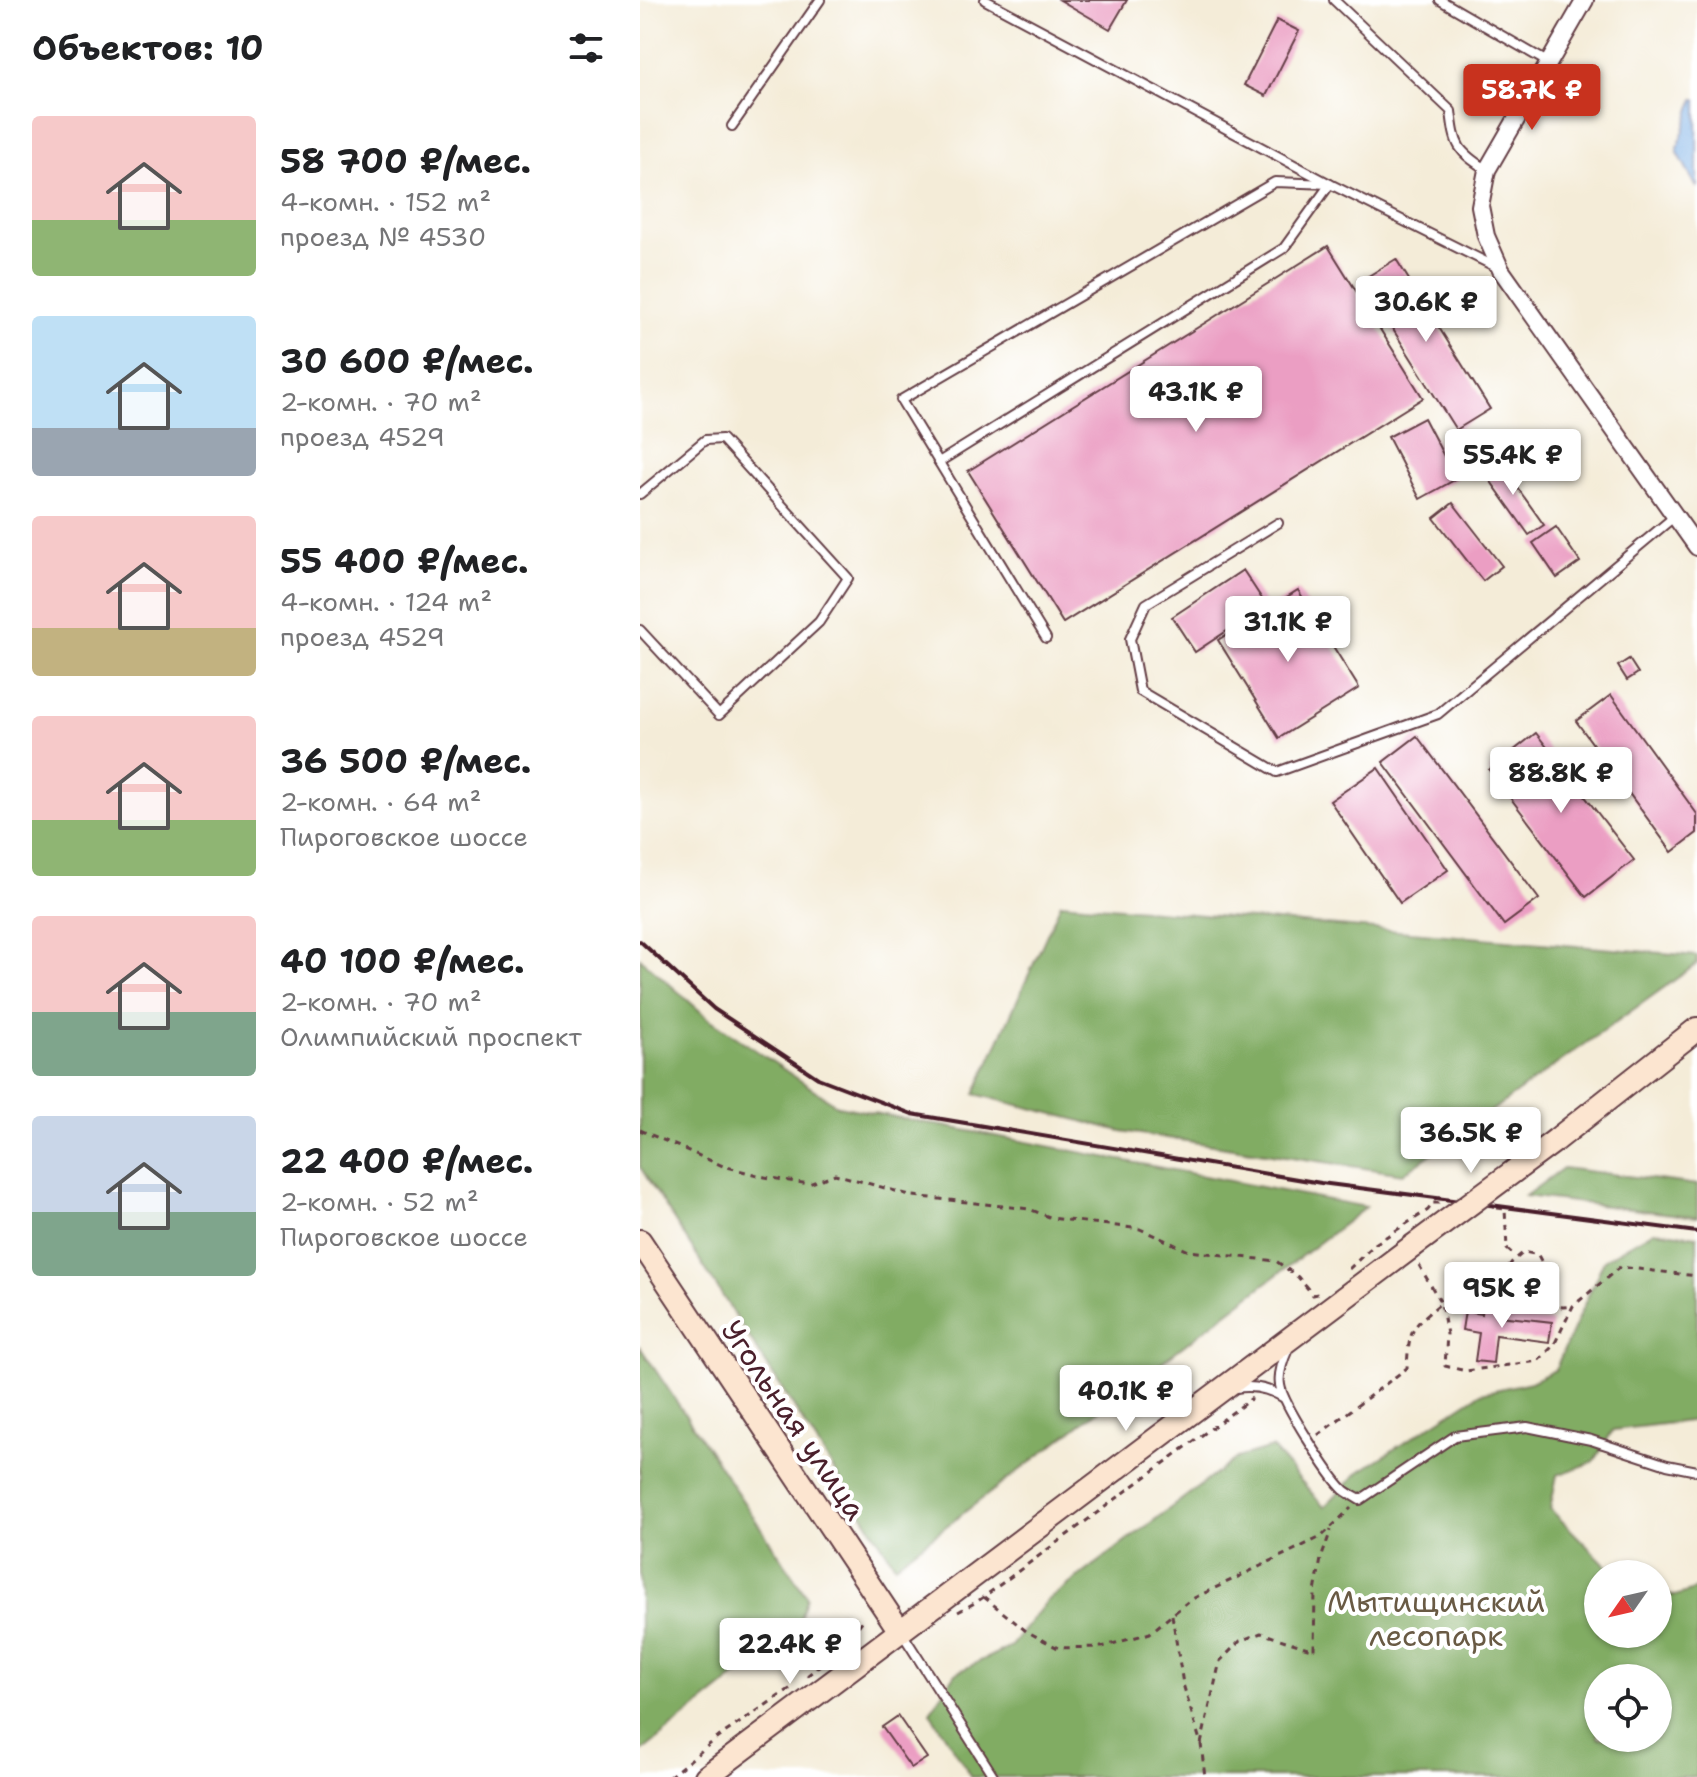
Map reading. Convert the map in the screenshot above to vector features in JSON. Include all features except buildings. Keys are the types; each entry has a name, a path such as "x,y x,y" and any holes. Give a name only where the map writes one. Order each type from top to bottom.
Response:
{"main road":[{"path":"706,1777 1221,1390 1418,1252 1697,1029"},
{"name":"Угольная улица","path":"640,1241 900,1631"}],"street":[{"path":"1585,0 1487,170 1480,206 1486,236 1501,270 1696,544"}],"lane":[{"path":"732,126 820,0"},
{"path":"985,0 1330,184 1501,270"},
{"path":"1334,0 1451,111 1453,135 1464,155 1487,170"},
{"path":"1440,0 1549,63"},
{"path":"1046,638 901,400 1275,182 1330,184"},
{"path":"939,462 1284,248 1330,184"},
{"path":"640,494 705,440 722,439 848,578 819,622 719,715 640,630"},
{"path":"1278,523 1146,604 1130,639 1140,691 1277,772 1438,714 1676,516"},
{"path":"1294,1337 1280,1372 1280,1386 1285,1399 1327,1469 1345,1491 1360,1500 1455,1436 1527,1427 1591,1440 1667,1465 1697,1471"},
{"path":"1221,1390 1257,1387 1274,1391 1285,1399"},
{"path":"900,1631 994,1777"}],"path":[{"path":"640,1130 723,1166 765,1177 809,1184 835,1174 913,1196 1029,1209 1052,1218 1140,1229 1189,1251 1276,1261 1298,1277 1313,1295"},
{"path":"1418,1252 1417,1262 1441,1303 1447,1334 1445,1366 1466,1371 1538,1361 1554,1345 1573,1306 1620,1267 1697,1276"},
{"path":"1486,1296 1512,1262 1524,1252 1538,1255 1548,1274 1552,1306"},
{"path":"1310,1441 1407,1368 1408,1340 1416,1323 1457,1292 1552,1306 1573,1306"},
{"path":"950,1616 984,1597 1256,1396"},
{"path":"984,1597 1026,1631 1058,1648 1102,1647 1150,1633 1190,1600 1321,1537 1360,1500"},
{"path":"1201,1744 1220,1661 1240,1641 1261,1633 1314,1650 1315,1592 1321,1559 1333,1527"},
{"path":"1172,1615 1183,1684 1201,1744 1205,1777"},
{"path":"669,1777 720,1736 799,1683 844,1645 863,1620"}],"green space":[{"path":"1061,903 1697,956 1697,964 1403,1174 1121,1131 975,1094"},
{"path":"640,958 708,1018 838,1106 1366,1207 895,1565 640,1167"},
{"path":"1563,1168 1697,1185 1697,1217 1525,1196"},
{"name":"Мытищинский лесопарк","path":"1654,1231 1697,1236 1697,1420 1613,1430 1594,1462 1557,1475 1550,1509 1601,1560 1584,1560 1584,1648 1672,1648 1672,1596 1697,1589 1697,1777 972,1777 930,1712 956,1673 1011,1646 1047,1601 1237,1458 1272,1448 1324,1507 1359,1472 1481,1393 1531,1382 1555,1370 1604,1260"},
{"path":"640,1347 807,1597 797,1628 640,1753"}],"water":[{"path":"1694,99 1697,99 1697,188 1677,151"}],"railway":[{"path":"640,941 714,1009 818,1078 912,1114 1321,1183 1697,1232"}]}
